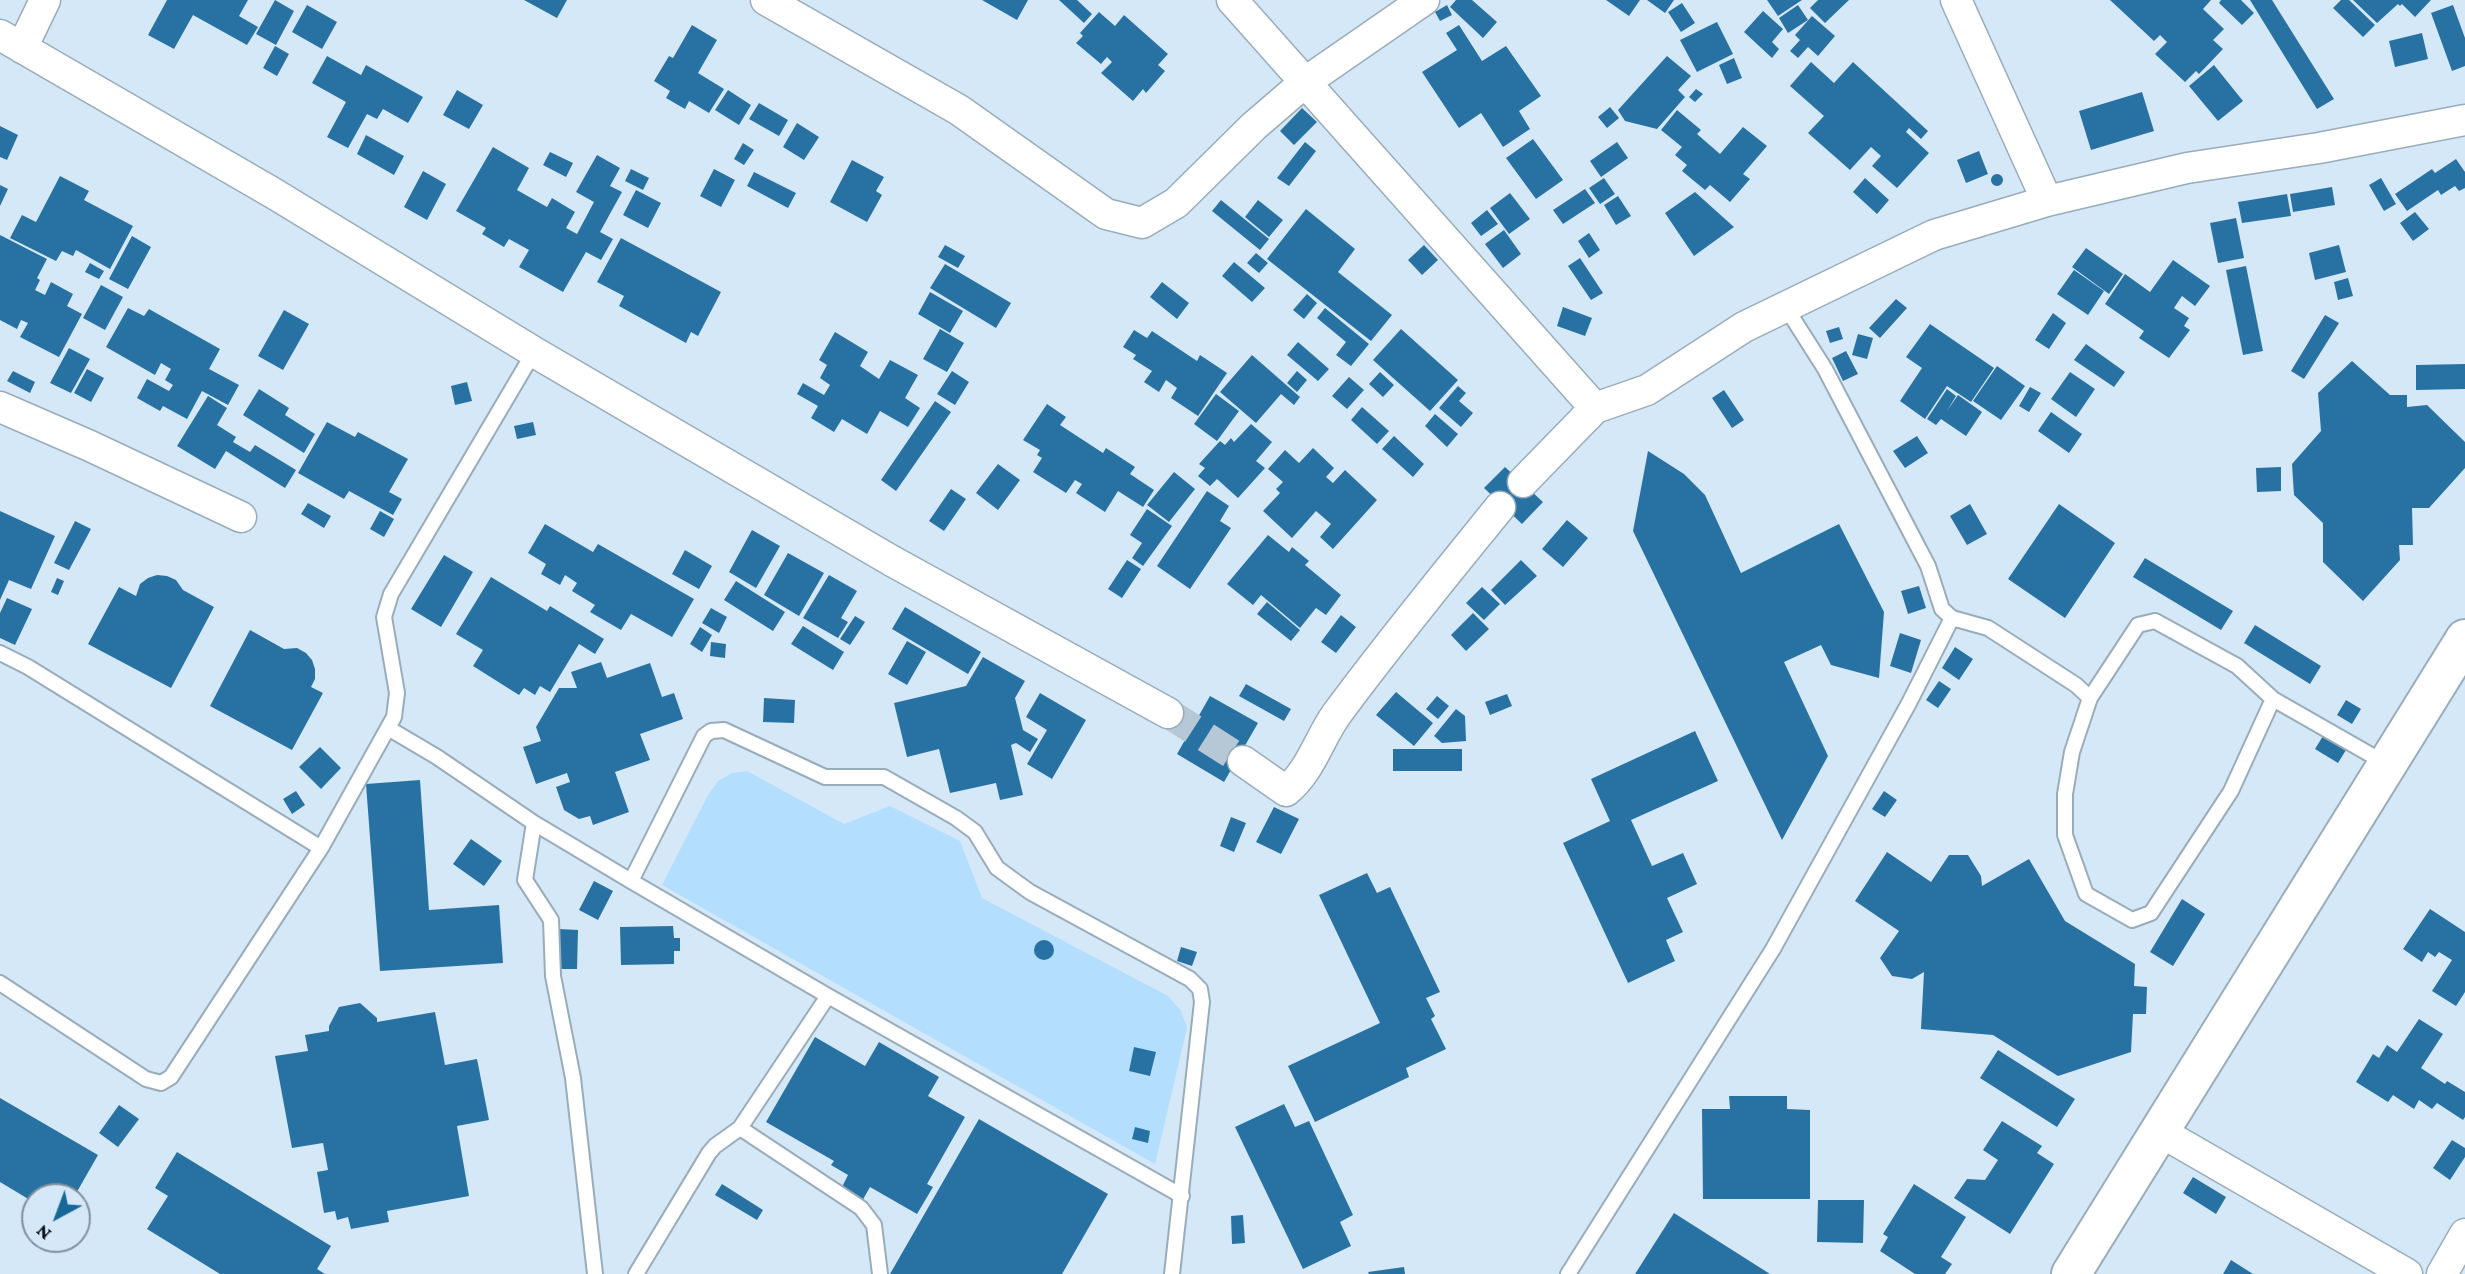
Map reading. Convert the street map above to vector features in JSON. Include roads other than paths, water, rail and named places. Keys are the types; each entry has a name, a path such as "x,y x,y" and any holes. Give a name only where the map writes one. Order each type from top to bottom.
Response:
{"main road":[{"path":"2071,1274 2465,639"}],"street":[{"path":"45,0 11,41 273,193 534,352 891,561 1168,713"},
{"path":"766,0 958,110 1107,214 1142,223 1176,203 1304,83 1424,0"},
{"path":"1232,0 1595,408"},
{"path":"1956,0 2048,201"},
{"path":"1523,482 1595,408 1647,390 1744,327 1934,235 2048,201 2186,168 2319,148 2465,120"},
{"path":"0,407 241,517"},
{"path":"1243,761 1286,791 1297,782 1334,718 1500,507"},
{"path":"2159,1131 2407,1274"},
{"path":"2442,1274 2465,1234"}],"lane":[{"path":"1785,306 1825,369 1928,566 1942,609 1952,618 1988,628 2076,685 2090,698"},
{"path":"0,983 146,1079 161,1083 171,1077 321,848 388,728 397,706 384,617 391,594 534,352"},
{"path":"1568,1274 1773,949 1909,703 1952,618"},
{"path":"2273,699 2231,791 2151,913 2132,920 2086,894 2065,835 2065,794 2072,752 2090,698 2138,625 2155,621 2237,666 2273,699 2387,764"},
{"path":"0,653 28,667 321,848"},
{"path":"388,728 437,757 534,823 631,881 1182,1196"},
{"path":"631,881 704,736 711,730 724,730 825,778 884,777 975,832 997,869 1030,892 1190,979 1200,989 1202,1002 1172,1274"},
{"path":"534,823 525,880 551,920 553,976 573,1078 595,1274"},
{"path":"636,1274 709,1153 740,1128 828,996"},
{"path":"740,1128 861,1208 873,1225 880,1274"}],"tunnel":[{"path":"1168,713 1243,761"}]}
